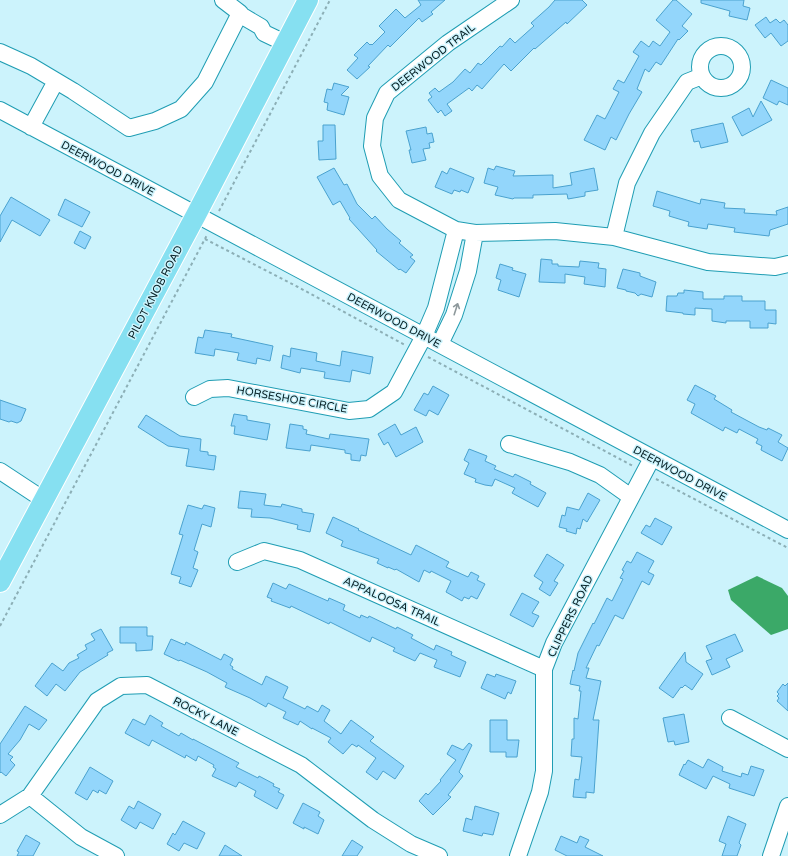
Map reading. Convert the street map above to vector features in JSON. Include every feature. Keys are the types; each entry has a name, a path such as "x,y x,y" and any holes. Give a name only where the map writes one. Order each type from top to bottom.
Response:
{"main road":[{"name":"PILOT KNOB ROAD","path":"0,582 44,500 205,219 285,43 308,0"}],"street":[{"path":"0,52 31,66 129,128 155,121 182,109 205,82 240,13 223,0"},
{"name":"DEERWOOD TRAIL","path":"511,0 448,44 387,93 375,118 372,146 380,176 399,200 456,230 475,232 555,231 614,237 708,262 774,267 788,264"},
{"path":"236,20 257,35 264,33 285,43"},
{"path":"614,237 627,183 652,133 687,82 702,76"},
{"path":"31,126 56,81"},
{"name":"DEERWOOD DRIVE","path":"0,110 788,530"},
{"path":"424,336 436,308 456,230"},
{"path":"440,344 454,315 468,271 475,232"},
{"name":"HORSESHOE CIRCLE","path":"194,397 210,389 228,388 349,411 369,409 394,392 424,336"},
{"path":"509,444 570,462 600,475 631,498"},
{"name":"CLIPPERS ROAD","path":"518,856 540,792 544,771 544,669 554,643 652,458"},
{"path":"0,471 44,500"},
{"name":"APPALOOSA TRAIL","path":"237,562 264,552 300,560 544,669"},
{"name":"ROCKY LANE","path":"0,816 30,796 97,701 121,686 147,685 301,765 373,820 411,844 439,856"},
{"path":"730,718 788,749"},
{"path":"30,796 81,837 116,856"},
{"path":"771,856 788,806"}],"path":[{"path":"0,626 205,239 205,219 330,0"},
{"path":"205,239 788,548"}],"shaded area":[{"path":"757,576 782,588 788,596 788,629 771,635 731,600 728,590"}],"building":[{"path":"418,0 445,0 431,12 433,14 422,22 419,18 390,47 388,45 368,66 370,67 357,79 347,70 358,58 354,55 367,42 372,45 385,32 379,26 396,9 405,18 421,5"},
{"path":"555,0 582,0 587,5 567,24 566,22 535,49 534,48 511,71 504,64 482,89 477,85 472,91 469,88 447,104 452,111 445,116 441,110 438,113 428,100 432,97 429,93 435,88 439,92 453,82 465,69 470,73 478,63 481,65 510,38 515,43 534,26 531,23"},
{"path":"673,0 676,0 692,14 682,26 688,31 679,40 678,39 661,65 656,62 649,72 645,69 637,89 642,92 616,140 611,137 605,150 584,140 597,115 605,119 619,92 613,89 618,80 624,83 639,56 633,52 641,41 649,47 653,41 660,46 670,32 656,20"},
{"path":"701,0 744,0 743,6 750,8 747,20 729,16 730,11 701,3"},
{"path":"766,17 770,23 776,19 780,23 784,20 788,25 788,41 781,46 771,33 765,38 755,25"},
{"path":"771,80 788,88 788,105 779,101 777,105 763,98"},
{"path":"334,83 349,87 341,95 349,97 344,115 327,110 328,103 324,102 327,89 332,90"},
{"path":"761,101 772,120 742,136 732,117 749,108 753,117"},
{"path":"723,123 728,142 701,148 699,141 694,142 691,130"},
{"path":"323,125 335,125 336,159 319,160 318,141 323,141"},
{"path":"426,127 427,134 432,133 434,142 429,143 430,148 423,149 426,160 412,163 409,150 411,150 406,131"},
{"path":"496,166 515,171 513,176 553,175 553,188 572,185 570,173 594,168 598,190 585,192 585,196 568,199 567,194 533,195 533,198 513,199 495,195 498,187 484,183 488,168 494,170"},
{"path":"334,168 344,185 347,184 357,204 372,219 375,216 401,241 399,243 413,255 410,257 415,261 406,273 400,269 399,270 376,251 377,250 349,219 350,218 340,201 333,205 317,177"},
{"path":"450,168 474,178 468,193 461,190 460,192 454,190 452,194 435,187 442,171 447,174"},
{"path":"657,191 700,204 701,199 725,203 724,208 745,209 744,213 777,215 776,211 788,207 788,224 770,230 769,236 734,232 735,228 708,224 707,229 688,226 689,222 669,216 670,211 653,206"},
{"path":"11,197 50,220 40,236 12,220 0,242 0,216"},
{"path":"65,199 90,212 82,227 58,215"},
{"path":"80,231 91,237 85,249 74,243"},
{"path":"541,259 552,260 552,264 558,264 558,266 579,267 580,261 599,263 598,268 606,269 605,287 584,284 585,277 565,274 565,283 539,282"},
{"path":"500,264 513,268 512,270 526,274 519,297 498,290 501,280 496,278"},
{"path":"623,269 640,273 640,276 656,282 652,297 641,294 638,296 635,293 617,288"},
{"path":"684,290 703,292 703,299 724,299 724,296 742,296 742,301 765,301 765,310 776,310 776,324 768,323 768,328 750,328 750,321 726,321 726,323 712,321 712,309 695,308 695,315 666,311 667,296 677,296 678,293 684,293"},
{"path":"205,330 232,334 231,337 273,346 270,361 257,358 256,364 237,360 239,353 215,349 214,356 195,353 198,337 203,338"},
{"path":"291,348 317,353 316,361 340,366 342,351 373,357 370,374 352,370 350,382 324,378 325,372 301,368 300,373 281,368 283,355 290,357"},
{"path":"695,385 716,396 714,399 732,410 731,412 759,427 767,430 768,428 782,435 778,442 788,448 782,461 761,450 762,446 756,443 758,439 739,429 737,433 725,427 723,431 691,413 695,404 687,400"},
{"path":"433,386 449,395 438,415 429,410 426,416 414,410 424,393 428,395"},
{"path":"0,400 26,409 21,421 17,423 0,419"},
{"path":"234,414 247,416 247,420 270,424 267,440 234,434 235,426 231,426"},
{"path":"146,415 180,436 201,439 200,451 208,452 208,455 216,456 214,470 186,466 189,449 168,446 138,427"},
{"path":"290,424 303,426 303,429 307,430 306,434 329,439 330,434 369,439 366,456 361,455 360,461 351,460 351,454 345,453 345,450 311,445 310,451 286,448"},
{"path":"395,424 401,435 416,427 423,442 396,457 388,442 384,445 378,434"},
{"path":"469,449 487,456 485,461 496,466 494,469 513,477 515,474 531,482 530,484 546,493 538,507 512,493 515,488 495,479 492,486 485,485 475,482 476,479 464,474 469,463 464,460"},
{"path":"240,491 266,494 264,505 281,507 282,504 302,509 302,512 314,514 310,532 297,529 298,525 270,518 251,517 252,509 238,508"},
{"path":"588,493 600,500 587,522 583,519 580,529 577,528 576,534 559,527 562,515 565,516 567,507 579,510"},
{"path":"188,505 202,509 204,505 215,508 211,527 202,524 194,550 198,552 193,568 198,570 191,587 179,583 181,577 171,574 183,535 179,534"},
{"path":"333,517 411,555 416,545 449,562 446,567 468,577 471,572 479,576 477,580 485,584 477,599 471,596 469,599 464,597 462,601 446,592 451,581 431,571 430,573 424,570 419,582 396,569 388,568 377,563 379,559 341,546 343,541 326,533"},
{"path":"655,518 672,527 662,545 641,533 646,525 650,527"},
{"path":"637,552 654,561 648,572 654,575 649,585 642,581 623,619 615,615 599,646 597,645 586,668 589,668 586,678 601,681 593,720 599,720 594,793 586,792 586,798 573,797 575,779 579,780 582,757 571,756 572,739 574,739 574,718 578,719 581,691 579,691 580,686 570,684 573,670 574,671 578,653 593,623 594,624 607,598 612,601 623,579 620,578 624,571 622,570 627,561 631,563"},
{"path":"547,554 564,565 554,581 558,583 550,596 539,589 543,582 534,576"},
{"path":"273,583 286,589 289,584 328,601 329,598 345,605 343,610 360,618 361,615 368,618 369,616 396,629 397,627 413,635 411,638 434,650 436,645 452,652 451,655 466,662 460,677 434,667 437,660 420,653 415,661 393,651 395,648 372,637 370,642 330,622 329,624 291,606 290,608 271,601 272,599 267,597"},
{"path":"522,593 539,602 532,613 539,616 533,627 510,615"},
{"path":"120,627 147,627 147,636 153,636 152,650 136,651 136,643 120,643"},
{"path":"101,629 113,650 107,653 108,655 80,672 65,691 56,684 47,696 35,686 52,663 63,671 69,663 79,658 77,655 87,649 85,645 95,640 91,634"},
{"path":"735,634 743,651 726,659 730,667 712,675 706,661 712,659 706,646"},
{"path":"171,639 185,645 186,642 221,660 224,654 233,659 230,665 233,667 232,669 262,685 266,676 288,687 283,698 305,709 307,706 318,712 322,705 330,710 324,721 341,734 351,720 374,737 370,741 404,766 395,779 383,771 377,780 366,772 376,758 358,745 357,747 352,744 343,754 328,742 331,738 312,729 300,721 298,725 283,718 286,712 268,703 266,707 225,687 227,683 207,672 164,654"},
{"path":"685,652 686,662 703,674 692,690 685,685 682,688 681,687 673,698 659,688"},
{"path":"487,674 495,677 496,674 516,681 511,694 508,692 505,699 481,688"},
{"path":"788,683 788,711 777,701 779,698 777,696 779,694 777,692 783,684 785,686"},
{"path":"25,706 47,720 39,730 29,724 20,740 8,754 13,757 10,760 15,765 6,776 1,772 0,773 0,744"},
{"path":"684,714 689,742 675,745 674,741 668,742 663,718"},
{"path":"150,715 163,723 161,726 179,736 181,733 193,739 239,763 236,767 274,784 273,786 280,789 278,792 284,795 277,809 254,796 256,791 239,782 236,787 212,776 216,769 213,767 214,765 198,756 196,761 186,755 185,758 152,740 149,746 125,733 133,719 145,725"},
{"path":"490,720 507,720 507,740 519,740 517,757 506,757 506,752 490,752"},
{"path":"469,743 472,745 459,772 463,776 448,795 451,797 433,815 419,801 426,793 428,795 441,781 440,780 456,760 447,754 452,745 463,750"},
{"path":"708,759 723,767 722,771 741,777 742,773 748,775 751,766 764,770 754,796 729,788 730,784 713,776 706,789 679,775 684,764 685,765 688,760 703,768"},
{"path":"90,767 113,781 106,794 99,790 98,793 93,790 87,800 75,793"},
{"path":"138,801 161,814 153,829 140,822 136,829 121,820 129,806 134,809"},
{"path":"303,803 320,812 318,816 324,820 318,834 293,823"},
{"path":"475,806 499,813 493,835 483,833 482,836 463,831 466,818 472,820"},
{"path":"728,816 746,824 739,843 741,845 737,856 722,856 726,844 719,841"},
{"path":"183,821 205,833 197,849 184,843 179,851 167,844 173,833 175,835"},
{"path":"26,835 40,843 33,856 17,856 19,852 17,851"},
{"path":"561,836 577,843 580,836 589,840 585,847 603,856 567,856 555,850"},
{"path":"352,840 363,847 357,856 342,856"},
{"path":"225,845 242,856 219,856"}]}
